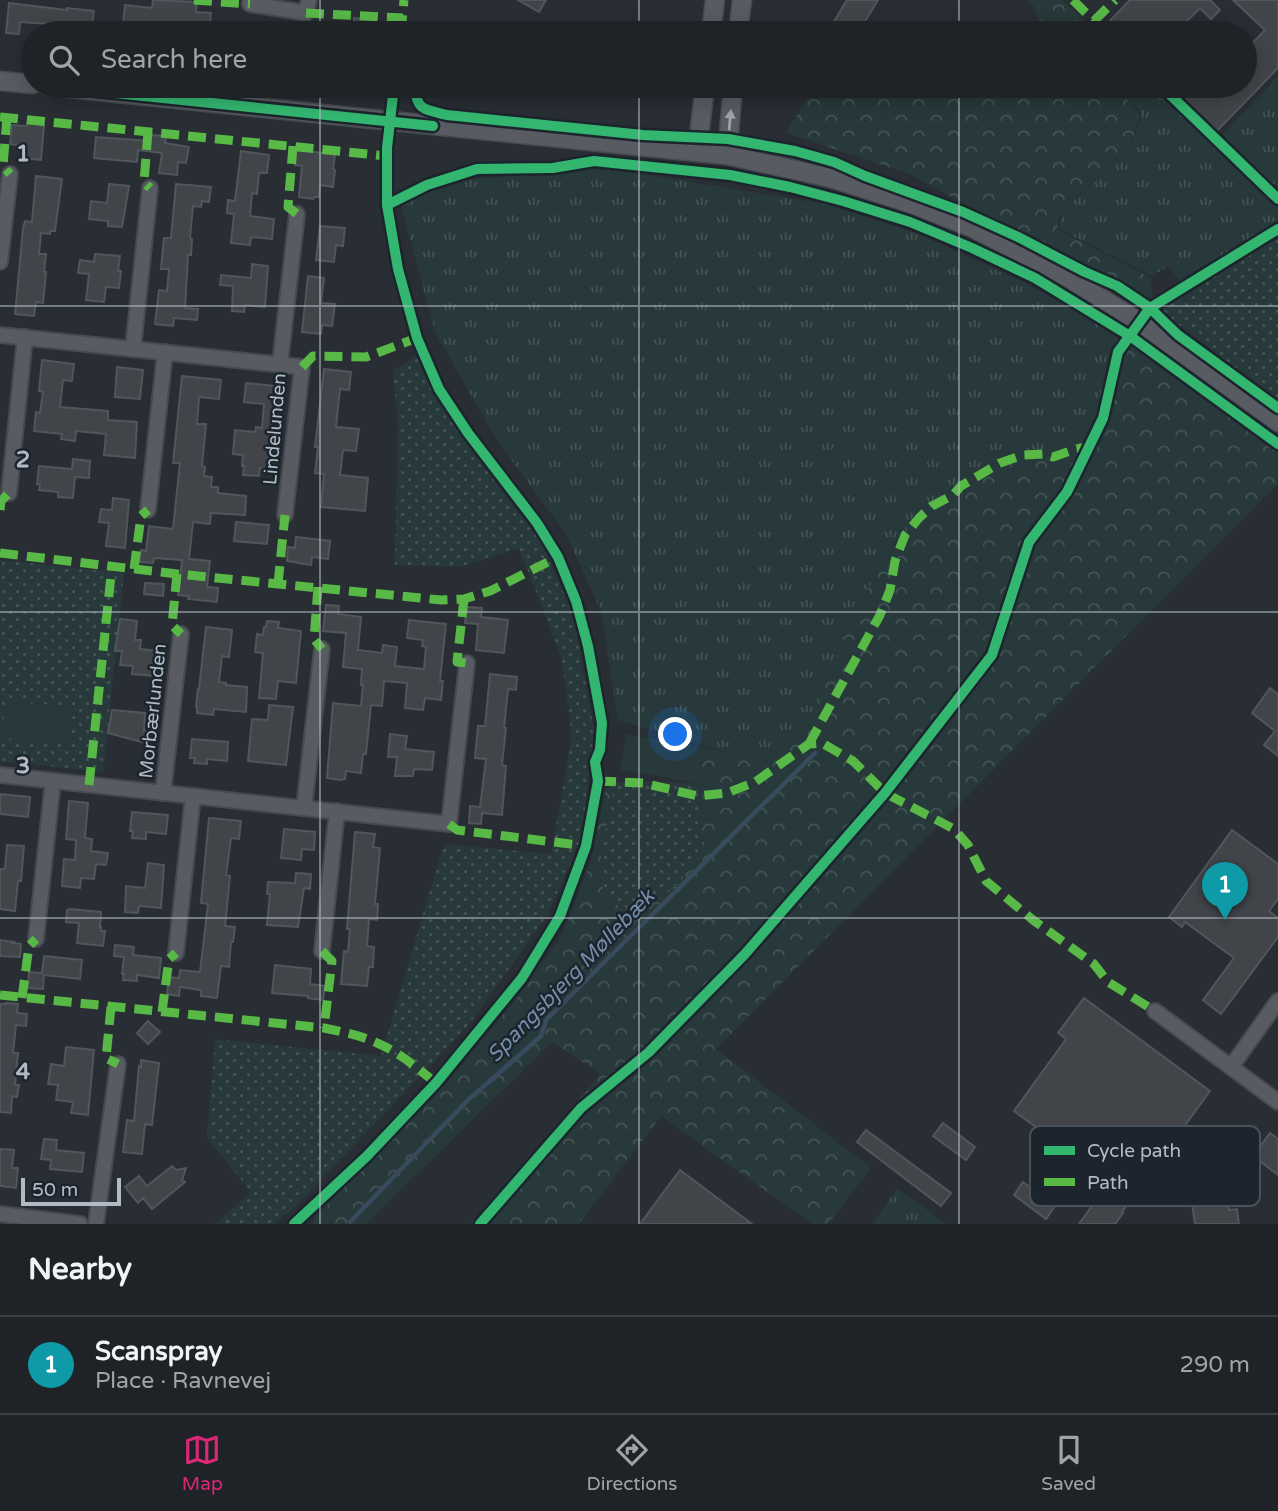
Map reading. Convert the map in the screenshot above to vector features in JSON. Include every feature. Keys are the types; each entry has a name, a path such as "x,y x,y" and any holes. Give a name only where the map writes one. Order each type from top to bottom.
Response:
{"street":[{"path":"251,0 250,4 306,13 309,0"},
{"path":"712,21 715,0"},
{"path":"739,21 742,0"},
{"path":"0,81 21,83"},
{"path":"166,98 727,155 831,178 909,202 971,228 1067,277 1139,322 1278,422"},
{"path":"697,152 704,98"},
{"path":"727,155 732,98"},
{"path":"0,262 9,174"},
{"path":"133,349 150,188"},
{"name":"Lindelunden","path":"280,365 296,214"},
{"name":"Lindelunden","path":"0,335 302,367 285,515"},
{"path":"9,493 26,337"},
{"path":"148,510 165,352"},
{"name":"Morbærlunden","path":"163,793 181,634"},
{"path":"304,808 322,649"},
{"name":"Morbærlunden","path":"0,775 449,824 467,663"},
{"path":"36,939 53,781"},
{"path":"176,953 193,796"},
{"path":"322,951 337,811"},
{"path":"1230,1067 1278,1001"},
{"path":"1155,1011 1278,1102"},
{"path":"96,1224 118,1064"},
{"path":"0,1214 80,1224"}],"green space":[{"path":"1027,0 1062,0 1085,21 1039,21 1033,5"},
{"path":"1278,76 1278,196 1218,139"},
{"path":"808,98 1127,98 1140,115 1131,144 1061,211 1057,229 1151,278 1153,305 909,174 786,133"},
{"path":"1128,98 1167,98 1278,203 1278,225 1182,285 1169,266 1152,276 1059,229 1062,211 1132,144 1142,115"},
{"path":"598,167 825,204 919,234 1023,282 1122,337 1112,355 1100,415 1088,442 1053,453 1028,448 942,495 916,513 890,550 858,607 801,735 763,763 618,720 601,611 566,534 496,439 435,332 401,205 454,181"},
{"path":"1278,238 1278,400 1159,310"},
{"path":"1122,337 1278,451 1278,483 716,1049 871,1168 828,1224 812,1224 661,1116 579,1224 470,1224 601,1074 552,1042 366,1224 313,1224 313,1219 451,1078 516,999 562,935 591,861 606,788 615,782 601,857 705,842 698,783 704,747 763,763 801,735 858,607 890,550 916,513 981,466 1028,448 1053,453 1088,442 1100,415 1112,355"},
{"path":"417,355 471,450 541,542 573,614 594,729 582,837 548,914 468,1026 294,1208 274,1224 215,1224 251,1192 207,1138 215,1039 381,1056 444,844 551,854 572,737 562,659 519,548 460,567 395,565 398,423 393,371"},
{"path":"0,560 124,573 103,772 0,761"},
{"path":"5,701 73,707 70,745 2,738"},
{"path":"626,734 704,747 698,783 620,770"},
{"path":"615,782 698,783 705,842 680,882 649,906 614,905 603,894 601,857"},
{"path":"898,1188 946,1224 872,1224"}],"building":[{"path":"153,0 197,2 196,12 211,13 210,21 123,21 125,5 152,8"},
{"path":"518,0 546,0 539,12"},
{"path":"847,0 878,0 865,21 834,21"},
{"path":"1130,0 1210,0 1220,10 1211,19 1200,8 1187,21 1110,21"},
{"path":"1233,0 1278,0 1278,68 1257,90 1257,38 1265,30"},
{"path":"9,3 94,11 93,21 21,21 19,34 6,33"},
{"path":"354,18 375,20 375,21 354,21"},
{"path":"1183,98 1249,98 1217,131 1190,108"},
{"path":"28,123 44,125 41,160 22,158 24,146 10,144 12,125 27,126"},
{"path":"151,135 166,136 165,143 189,147 186,163 178,162 177,175 159,173 162,153 138,150 137,162 94,158 96,137 150,141"},
{"path":"296,149 335,155 333,187 320,185 319,197 299,197 302,166 295,165"},
{"path":"241,151 269,155 267,173 259,173 257,194 252,193 250,216 274,219 272,239 251,237 250,245 231,243 234,214 227,213 228,200 235,201"},
{"path":"36,176 62,179 55,231 50,231 50,234 41,233 39,254 46,254 46,272 43,303 36,302 34,316 15,314 23,229 25,221 32,222"},
{"path":"109,184 129,186 122,227 108,226 108,221 89,219 91,201 107,203"},
{"path":"176,184 211,187 209,202 202,201 201,207 193,206 185,308 198,309 197,320 174,318 173,326 155,324 159,290 167,291 169,269 161,269 164,238 171,238"},
{"path":"320,226 345,228 343,246 336,245 334,262 316,260"},
{"path":"95,254 120,256 119,288 106,287 104,302 86,300 89,274 78,273 80,260 94,262"},
{"path":"252,264 268,266 265,307 245,305 244,312 232,311 233,286 220,285 221,275 251,278"},
{"path":"308,276 324,278 321,303 335,304 332,326 322,325 321,334 302,332"},
{"path":"42,360 74,364 72,381 63,380 60,407 108,411 108,420 137,422 135,458 104,455 106,434 76,431 75,441 61,439 62,434 34,431 36,412 40,413 43,392 39,391"},
{"path":"117,367 143,370 140,399 115,397"},
{"path":"324,369 351,372 349,390 340,389 336,427 359,429 356,451 343,450 340,475 368,478 365,511 321,507 324,474 315,473 318,447 315,447"},
{"path":"182,376 221,380 219,399 199,397 197,424 206,424 202,466 205,467 204,476 212,477 211,487 218,487 218,493 246,496 245,515 211,513 210,524 193,522 189,559 210,561 207,587 218,588 217,602 188,599 189,596 178,595 182,560 154,558 153,563 140,562 141,550 146,551 149,526 173,529 180,463 173,463"},
{"path":"246,383 283,387 274,469 260,468 259,476 243,475 243,455 233,454 235,430 255,432 256,427 262,428 264,404 244,402"},
{"path":"73,459 90,461 89,478 75,477 73,498 58,497 58,492 39,490 39,466 72,469"},
{"path":"113,498 129,500 125,548 106,546 109,523 99,522 101,509 112,510"},
{"path":"236,522 269,525 267,544 234,541"},
{"path":"296,537 330,541 328,559 312,557 311,565 287,561 288,547 295,548"},
{"path":"145,583 164,584 163,596 144,594"},
{"path":"326,605 339,606 338,614 361,617 358,650 382,653 383,645 397,647 395,666 424,669 426,647 422,646 423,640 407,638 409,620 446,624 440,681 443,681 441,700 425,698 423,710 405,708 407,683 384,681 382,706 371,705 366,754 363,754 361,773 346,771 345,779 340,780 327,778 333,703 361,706 362,669 343,667 346,633 323,631"},
{"path":"467,607 482,608 481,617 508,620 504,653 476,650 478,624 465,623"},
{"path":"120,619 137,621 135,640 141,640 140,649 157,651 155,676 132,674 133,666 120,665 122,651 115,651"},
{"path":"267,621 279,622 278,628 301,631 296,683 278,681 276,699 259,698 263,653 255,652 257,634 263,635"},
{"path":"206,627 232,630 229,657 222,656 219,682 247,687 246,712 214,709 213,715 197,713"},
{"path":"490,674 517,677 516,690 508,689 502,765 506,766 502,815 482,813 481,824 469,823 470,806 480,807 486,759 475,758 478,726 485,726"},
{"path":"1270,688 1278,694 1278,756 1264,745 1275,731 1252,713"},
{"path":"269,705 293,707 286,765 248,761 252,719 268,720"},
{"path":"112,710 145,713 144,731 150,731 149,744 108,733"},
{"path":"390,734 407,736 405,749 434,752 432,770 414,769 413,776 395,776 397,757 388,757"},
{"path":"192,739 228,742 227,761 207,759 207,764 194,763 195,758 190,758"},
{"path":"0,794 30,797 28,817 0,814"},
{"path":"69,801 88,803 85,838 92,839 91,851 108,853 106,865 96,864 94,879 81,878 80,888 62,886 64,859 75,860 76,840 66,839"},
{"path":"132,812 168,815 166,834 146,832 146,839 132,838"},
{"path":"209,818 241,821 239,839 231,838 226,875 230,876 225,926 235,927 229,967 221,966 217,998 201,996 201,990 180,987 179,996 167,994 169,977 179,978 180,970 200,972 208,904 201,903"},
{"path":"284,829 315,832 314,850 302,849 301,860 281,858"},
{"path":"1232,830 1278,864 1278,899 1269,911 1278,918 1278,937 1221,1014 1203,1000 1234,958 1185,922 1182,927 1169,917"},
{"path":"355,832 375,834 373,847 380,848 375,904 378,904 377,920 369,919 367,946 374,947 373,967 369,967 367,986 341,984 344,951 348,952 350,929 347,929"},
{"path":"7,845 24,846 15,911 0,909 0,869 5,869"},
{"path":"148,863 164,865 161,908 139,906 138,913 125,912 126,886 145,888"},
{"path":"296,873 311,874 310,889 304,888 298,927 267,925 270,894 267,894 268,882 295,883"},
{"path":"67,910 101,912 100,927 101,931 105,931 103,946 77,943 79,923 66,922"},
{"path":"0,940 21,944 20,957 0,956"},
{"path":"115,945 134,947 133,955 161,958 159,978 137,975 137,981 123,980 124,957 114,956"},
{"path":"44,956 82,960 80,979 44,975 43,989 28,988 29,972 42,973"},
{"path":"275,965 311,969 310,984 325,986 323,1000 272,993"},
{"path":"1084,998 1210,1091 1185,1126 1035,1126 1014,1111 1066,1039 1058,1033"},
{"path":"0,1004 18,1004 17,1013 27,1014 26,1026 16,1025 13,1053 18,1053 15,1085 19,1085 17,1097 12,1096 11,1113 0,1112"},
{"path":"148,1021 160,1032 148,1044 137,1033"},
{"path":"66,1047 94,1050 88,1115 71,1113 73,1102 56,1100 58,1085 48,1084 51,1064 64,1066"},
{"path":"141,1060 159,1063 152,1125 145,1124 142,1154 123,1152 127,1120 134,1121"},
{"path":"943,1123 975,1147 966,1160 933,1136"},
{"path":"866,1130 951,1193 941,1206 857,1142"},
{"path":"1270,1133 1278,1139 1278,1175 1260,1161 1260,1147"},
{"path":"44,1139 57,1140 56,1150 84,1153 82,1172 50,1169 51,1160 41,1159"},
{"path":"0,1149 14,1150 12,1168 18,1168 16,1188 0,1186"},
{"path":"172,1166 176,1170 186,1168 182,1180 185,1182 152,1209 143,1198 138,1203 125,1187 139,1176 147,1186"},
{"path":"680,1170 752,1224 640,1224"},
{"path":"1023,1182 1030,1187 1030,1206 1055,1206 1046,1219 1014,1195"},
{"path":"1092,1206 1126,1206 1115,1224 1079,1224"},
{"path":"1192,1206 1229,1206 1229,1210 1237,1209 1239,1224 1195,1224"}],"waterway":[{"name":"Spangsbjerg Møllebæk","path":"350,1222 468,1100 541,1036 546,1020 815,753"}],"marked path":[{"path":"194,0 250,4"},
{"path":"402,21 404,0"},
{"path":"1073,0 1094,21"},
{"path":"1094,21 1115,0"},
{"path":"306,13 403,18"},
{"path":"0,117 387,156"},
{"path":"7,117 3,166 10,174"},
{"path":"148,132 144,182 150,188"},
{"path":"293,146 288,207 297,214"},
{"path":"302,367 313,356 366,357 417,338"},
{"path":"809,744 880,615 905,535 919,518 932,506 953,495 961,486 1000,463 1023,455 1044,454 1053,457 1089,447"},
{"path":"0,510 1,501 9,493"},
{"path":"134,569 141,516 148,510"},
{"path":"278,584 285,515"},
{"path":"0,553 177,574 441,600 464,599 490,591 558,557"},
{"path":"89,785 112,566"},
{"path":"177,574 172,625 181,634"},
{"path":"318,587 314,639 322,649"},
{"path":"464,599 457,662 467,663"},
{"path":"598,781 643,783 698,796 727,793 755,782 809,744 822,743 853,761 885,793 954,829 968,845 986,881 1033,920 1094,964 1108,982 1155,1011"},
{"path":"449,824 457,830 586,846"},
{"path":"22,998 29,946 36,939"},
{"path":"322,951 332,961 324,1028"},
{"path":"162,1012 169,959 176,953"},
{"path":"0,995 324,1028 371,1040 408,1061 436,1083"},
{"path":"111,1007 106,1058 118,1064"}],"cycle path":[{"path":"164,98 433,126"},
{"path":"294,1224 367,1156 436,1083 522,978 560,916 586,846 598,781 595,762 600,750 602,723 588,646 576,601 558,557 537,523 468,433 439,389 417,338 398,269 387,205 387,148 393,98"},
{"path":"417,98 423,108 447,115 643,135 728,139 795,151 834,162 963,212 1117,286 1150,308 1178,335 1278,408"},
{"path":"1173,98 1278,199"},
{"path":"387,205 427,185 477,169 553,168 594,161 730,175 843,201 910,222 1035,278 1130,336 1278,444"},
{"path":"480,1224 581,1108 649,1052 745,954 885,793 992,655 1029,542 1067,492 1103,418 1118,352 1150,308 1278,229"}],"place":[{"name":"Scanspray","path":"1225,920"}]}
